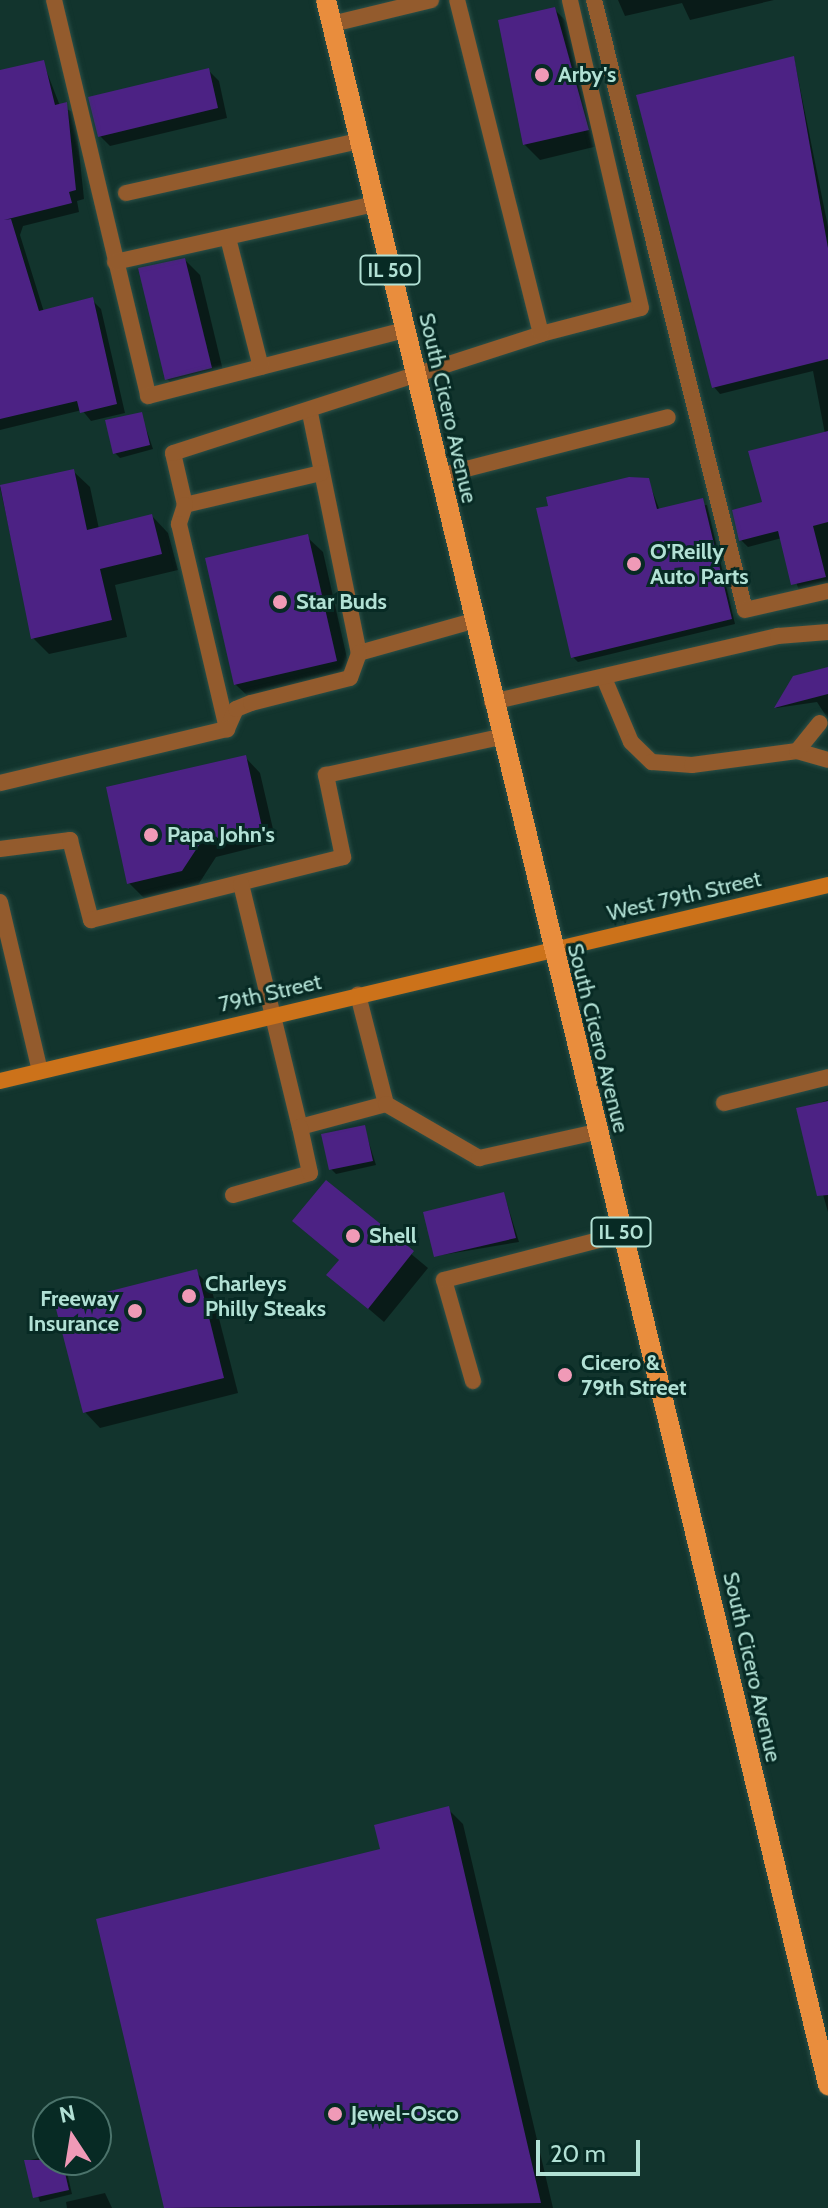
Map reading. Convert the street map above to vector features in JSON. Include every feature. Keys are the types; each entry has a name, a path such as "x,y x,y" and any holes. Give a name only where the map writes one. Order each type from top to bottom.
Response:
{"main road":[{"name":"South Cicero Avenue","path":"326,0 551,949 828,2085"},
{"name":"West 79th Street","path":"551,949 828,885"},
{"name":"79th Street","path":"0,1081 551,949"}],"street":[{"path":"54,0 148,396 405,330"},
{"path":"332,24 431,0"},
{"path":"457,0 541,334"},
{"path":"227,729 179,524 185,505 176,447 310,413 414,370 641,308 570,0"},
{"path":"594,0 745,610 828,591"},
{"path":"126,193 359,141"},
{"path":"115,262 375,204"},
{"path":"228,238 261,367"},
{"path":"227,729 236,709 350,678 359,653 310,413"},
{"path":"439,476 668,417"},
{"path":"185,505 321,473"},
{"path":"359,653 473,621"},
{"path":"492,702 778,636 828,632"},
{"path":"604,678 631,742 652,762 692,765 797,751 828,760"},
{"path":"797,751 820,723"},
{"path":"0,783 227,729"},
{"path":"0,849 70,840 91,920 343,857 326,775 501,737"},
{"path":"233,1195 310,1173 270,1016 241,884"},
{"path":"0,902 5,944 40,1071"},
{"path":"358,995 386,1104"},
{"path":"724,1103 828,1077"},
{"path":"300,1127 386,1104 479,1158 596,1132"},
{"path":"473,1381 444,1280 622,1234"}],"building":[{"name":"Arby's","path":"555,7 589,130 523,145 498,20"},
{"path":"794,56 828,248 828,359 712,388 636,95"},
{"path":"44,60 55,105 67,102 76,190 69,192 72,203 4,220 11,219 39,311 93,297 117,404 80,413 77,401 0,419 0,70"},
{"path":"209,68 218,108 98,137 88,97"},
{"path":"185,258 212,368 165,380 138,268"},
{"path":"142,412 150,445 113,454 105,420"},
{"path":"828,431 828,522 813,526 826,577 791,585 778,531 739,541 732,510 762,502 748,451"},
{"path":"74,469 87,530 152,514 162,554 100,569 112,620 31,639 0,485"},
{"name":"O'Reilly Auto Parts","path":"629,477 649,478 657,509 703,498 732,619 571,658 536,508 548,506 546,497"},
{"path":"308,534 337,661 234,685 205,558"},
{"path":"828,667 828,694 774,708 793,676"},
{"path":"246,755 262,827 201,842 182,871 127,884 106,787"},
{"path":"828,1101 828,1195 817,1196 796,1108"},
{"name":"Shell","path":"365,1125 373,1161 329,1170 321,1134"},
{"name":"Shell","path":"326,1180 414,1251 368,1309 326,1275 339,1260 292,1221"},
{"name":"Shell","path":"504,1192 516,1238 434,1257 423,1212"},
{"path":"197,1269 224,1378 83,1413 55,1305"},
{"path":"449,1806 541,2203 164,2208 96,1919 380,1849 374,1825"},
{"path":"24,2160 32,2160 32,2176 66,2176 69,2190 33,2198"}],"place":[{"name":"Arby's","path":"542,75"},
{"name":"O'Reilly Auto Parts","path":"634,564"},
{"name":"Star Buds","path":"280,602"},
{"name":"Papa John's","path":"151,835"},
{"name":"Shell","path":"353,1236"},
{"name":"Charleys Philly Steaks","path":"189,1296"},
{"name":"Freeway Insurance","path":"135,1311"},
{"name":"Cicero & 79th Street","path":"565,1375"},
{"name":"Jewel-Osco","path":"335,2114"}]}
